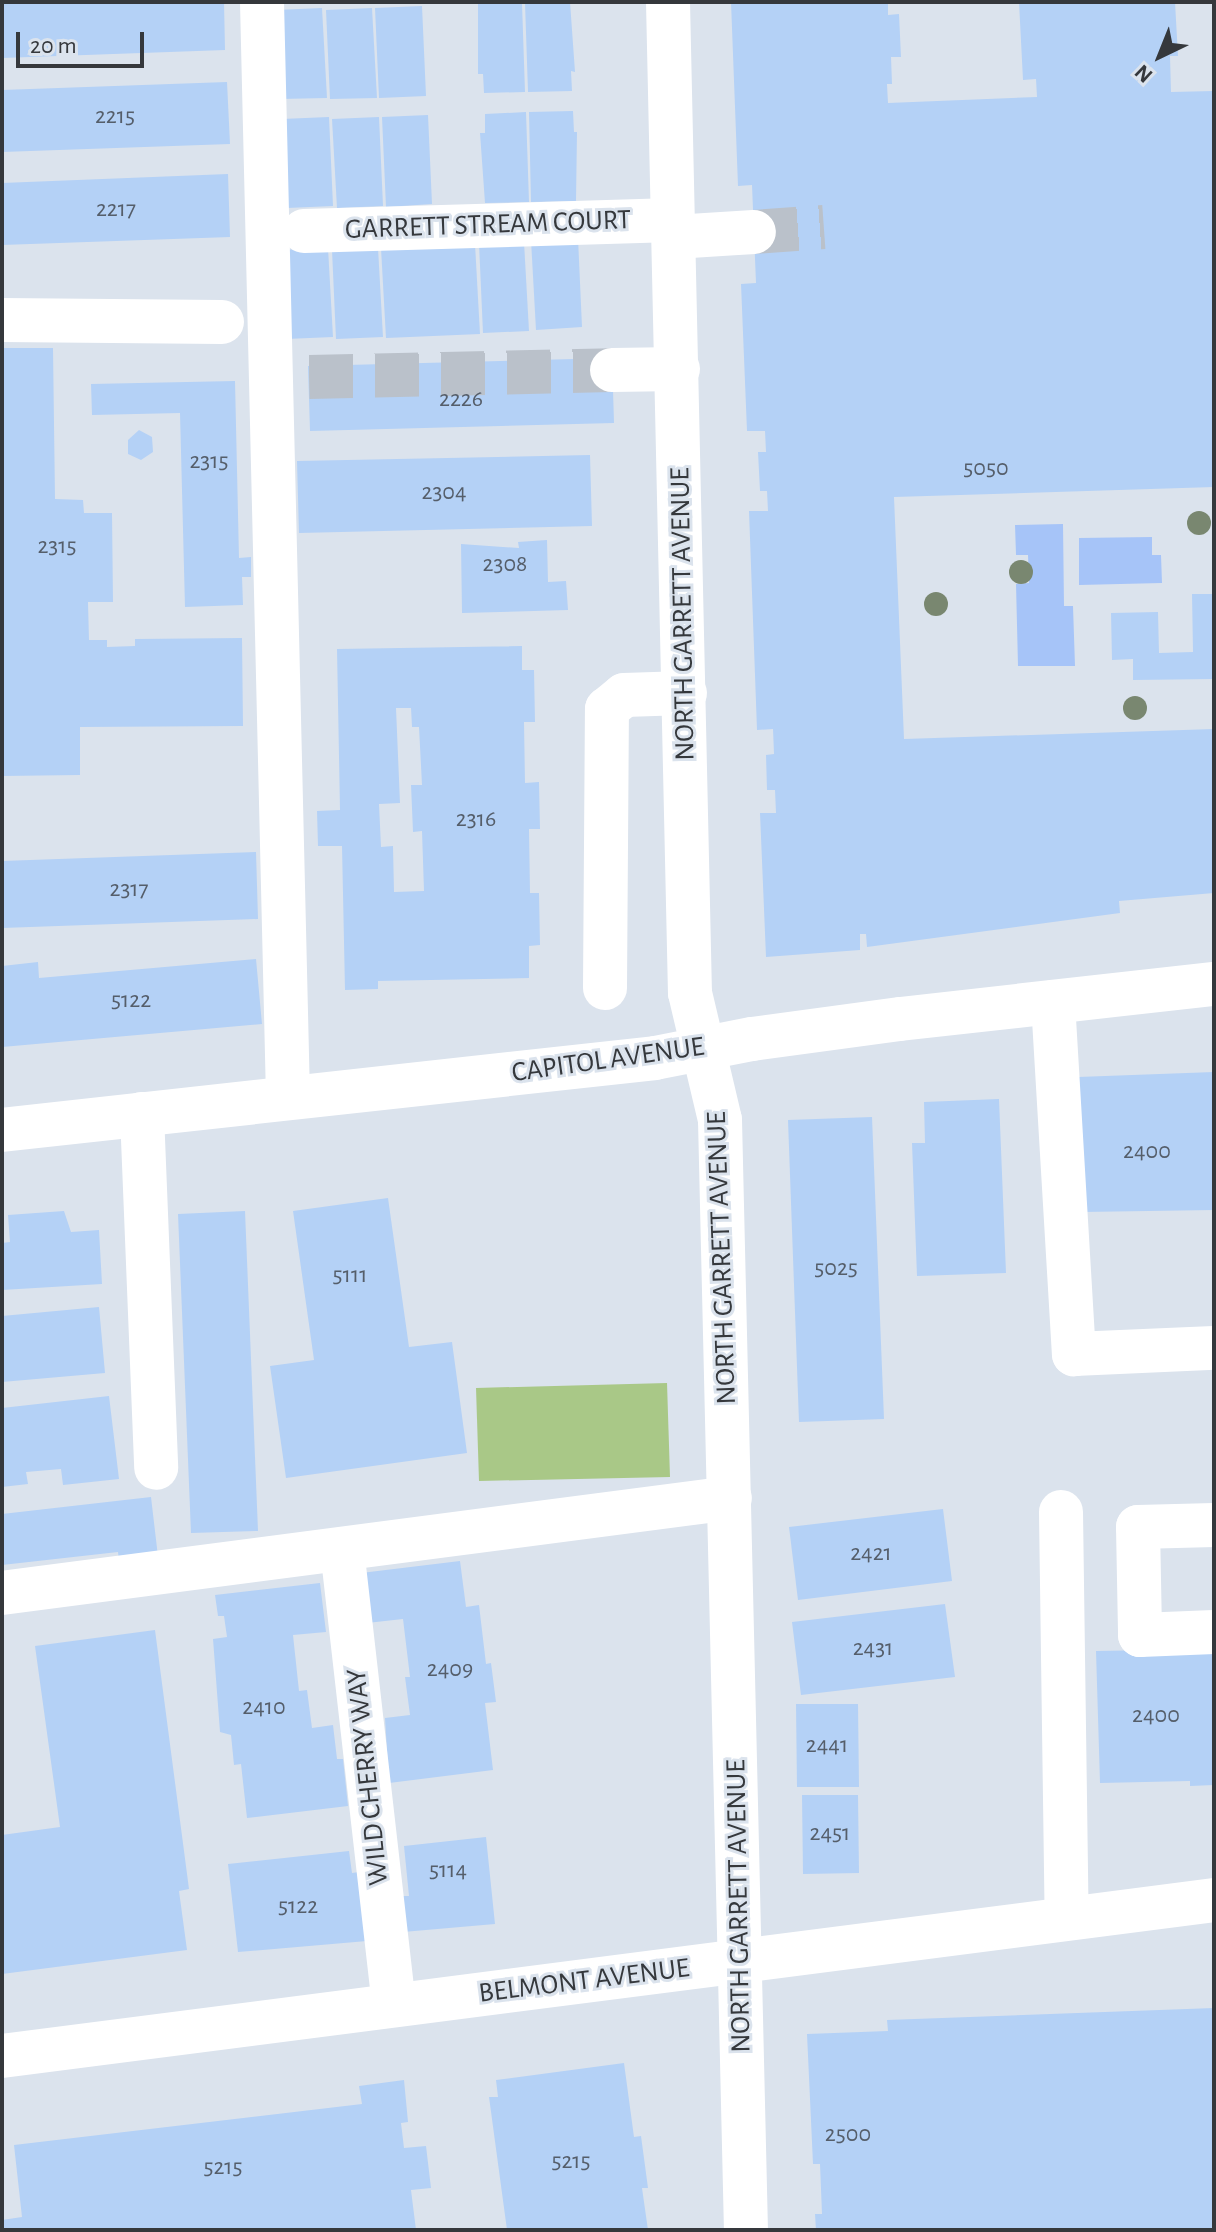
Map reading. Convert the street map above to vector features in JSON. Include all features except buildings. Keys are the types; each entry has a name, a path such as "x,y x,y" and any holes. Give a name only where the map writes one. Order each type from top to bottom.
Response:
{"street":[{"path":"262,2 288,1098"},
{"name":"NORTH GARRETT AVENUE","path":"668,2 690,993 720,1120 746,2230"},
{"name":"GARRETT STREAM COURT","path":"304,231 673,229 754,232"},
{"path":"2,320 222,322"},
{"path":"612,370 678,369"},
{"path":"605,988 607,709 624,695 685,693"},
{"name":"CAPITOL AVENUE","path":"2,1130 655,1058 752,1039 1214,984"},
{"path":"1053,1002 1074,1354 1214,1348"},
{"path":"142,1114 156,1468"},
{"path":"2,1593 730,1498"},
{"path":"1061,1512 1067,1918"},
{"path":"1214,1525 1138,1527 1140,1635 1214,1632"},
{"name":"WILD CHERRY WAY","path":"342,1549 394,2005"},
{"name":"BELMONT AVENUE","path":"2,2056 1214,1900"}],"green space":[{"path":"667,1383 670,1477 479,1481 476,1388"}],"water":[{"path":"1063,524 1064,606 1073,606 1075,666 1018,666 1016,584 1029,583 1028,555 1016,555 1015,525"},
{"path":"1152,537 1152,555 1161,555 1162,583 1079,585 1079,538"}],"tunnel":[{"path":"754,232 824,227"},
{"path":"309,377 612,370"}]}
